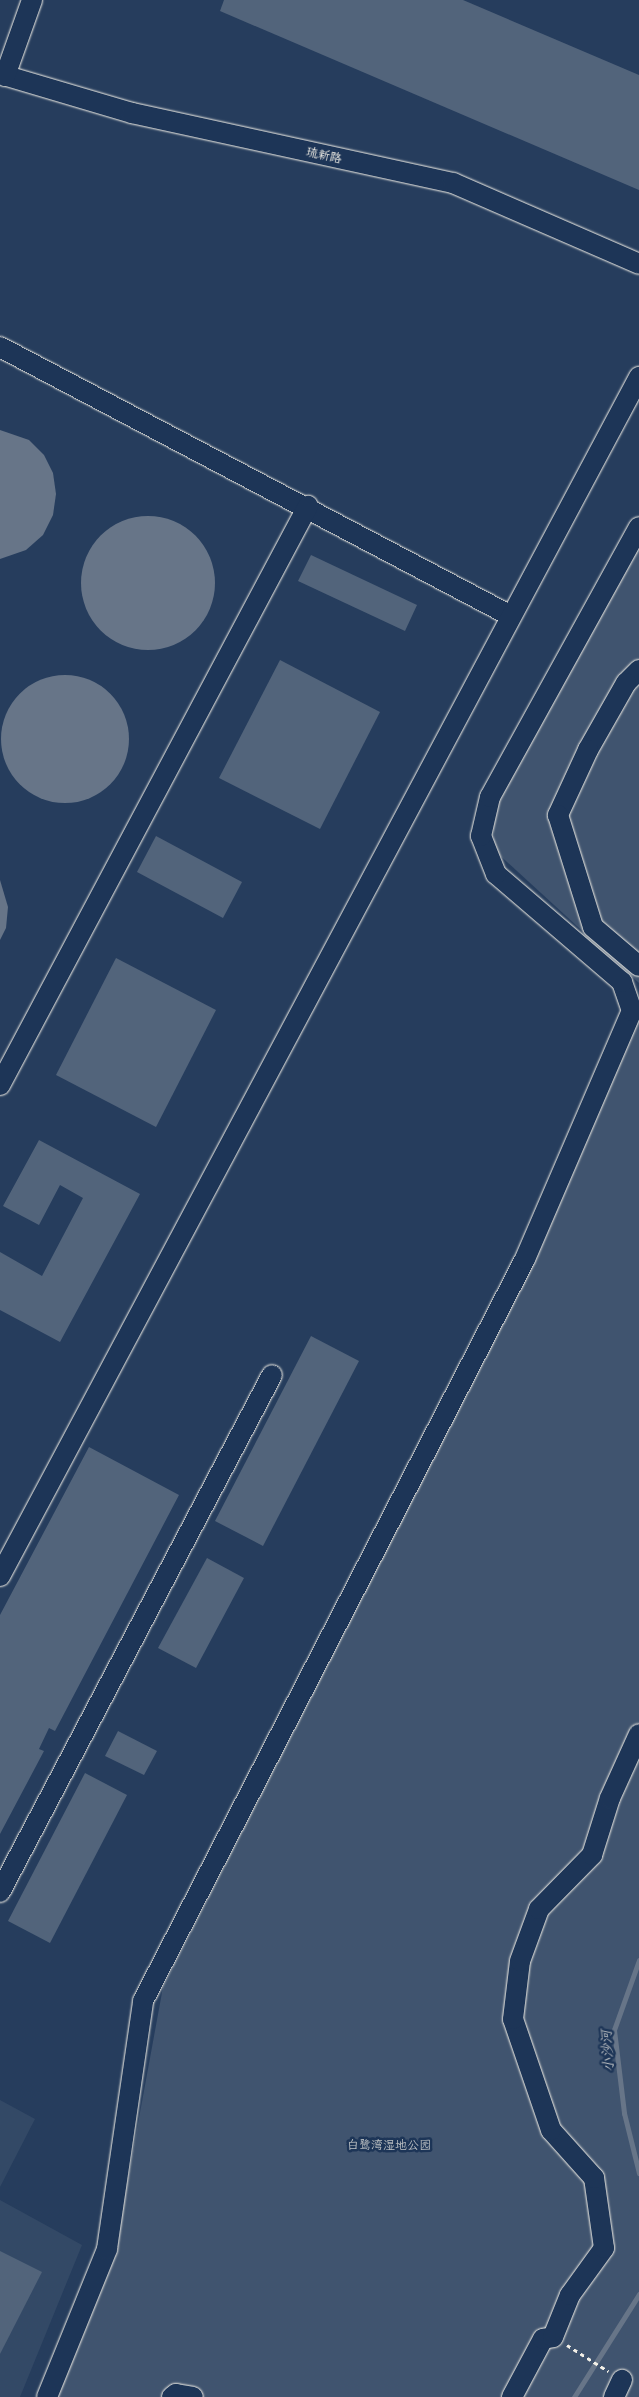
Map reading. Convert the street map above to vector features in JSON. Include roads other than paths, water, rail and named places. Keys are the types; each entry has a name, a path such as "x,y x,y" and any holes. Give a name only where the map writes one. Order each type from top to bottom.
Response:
{"street":[{"path":"2,75 32,0"},
{"name":"琉新路","path":"2,75 132,113 452,183 639,264"},
{"path":"0,346 308,506 511,616"},
{"path":"0,1576 639,377"},
{"path":"0,1085 308,506"},
{"path":"47,2397 107,2249 143,2001 525,1259 632,1011 622,982 496,874 481,836 490,797 639,527"},
{"path":"639,670 626,683 588,750 558,815 593,928 639,966"},
{"path":"0,1892 272,1375"},
{"path":"512,2397 543,2339 553,2337 570,2295 604,2248 594,2178 551,2130 512,2019 520,1960 539,1909 592,1855 610,1798 639,1734"},
{"path":"172,2397 176,2394 193,2397"}],"waterway":[{"name":"小沙河","path":"639,1960 614,2030 624,2113 639,2173"},
{"name":"小沙河","path":"574,2397 639,2294"}],"park label":[{"name":"白鹭湾湿地公园","path":"389,2145"}]}
